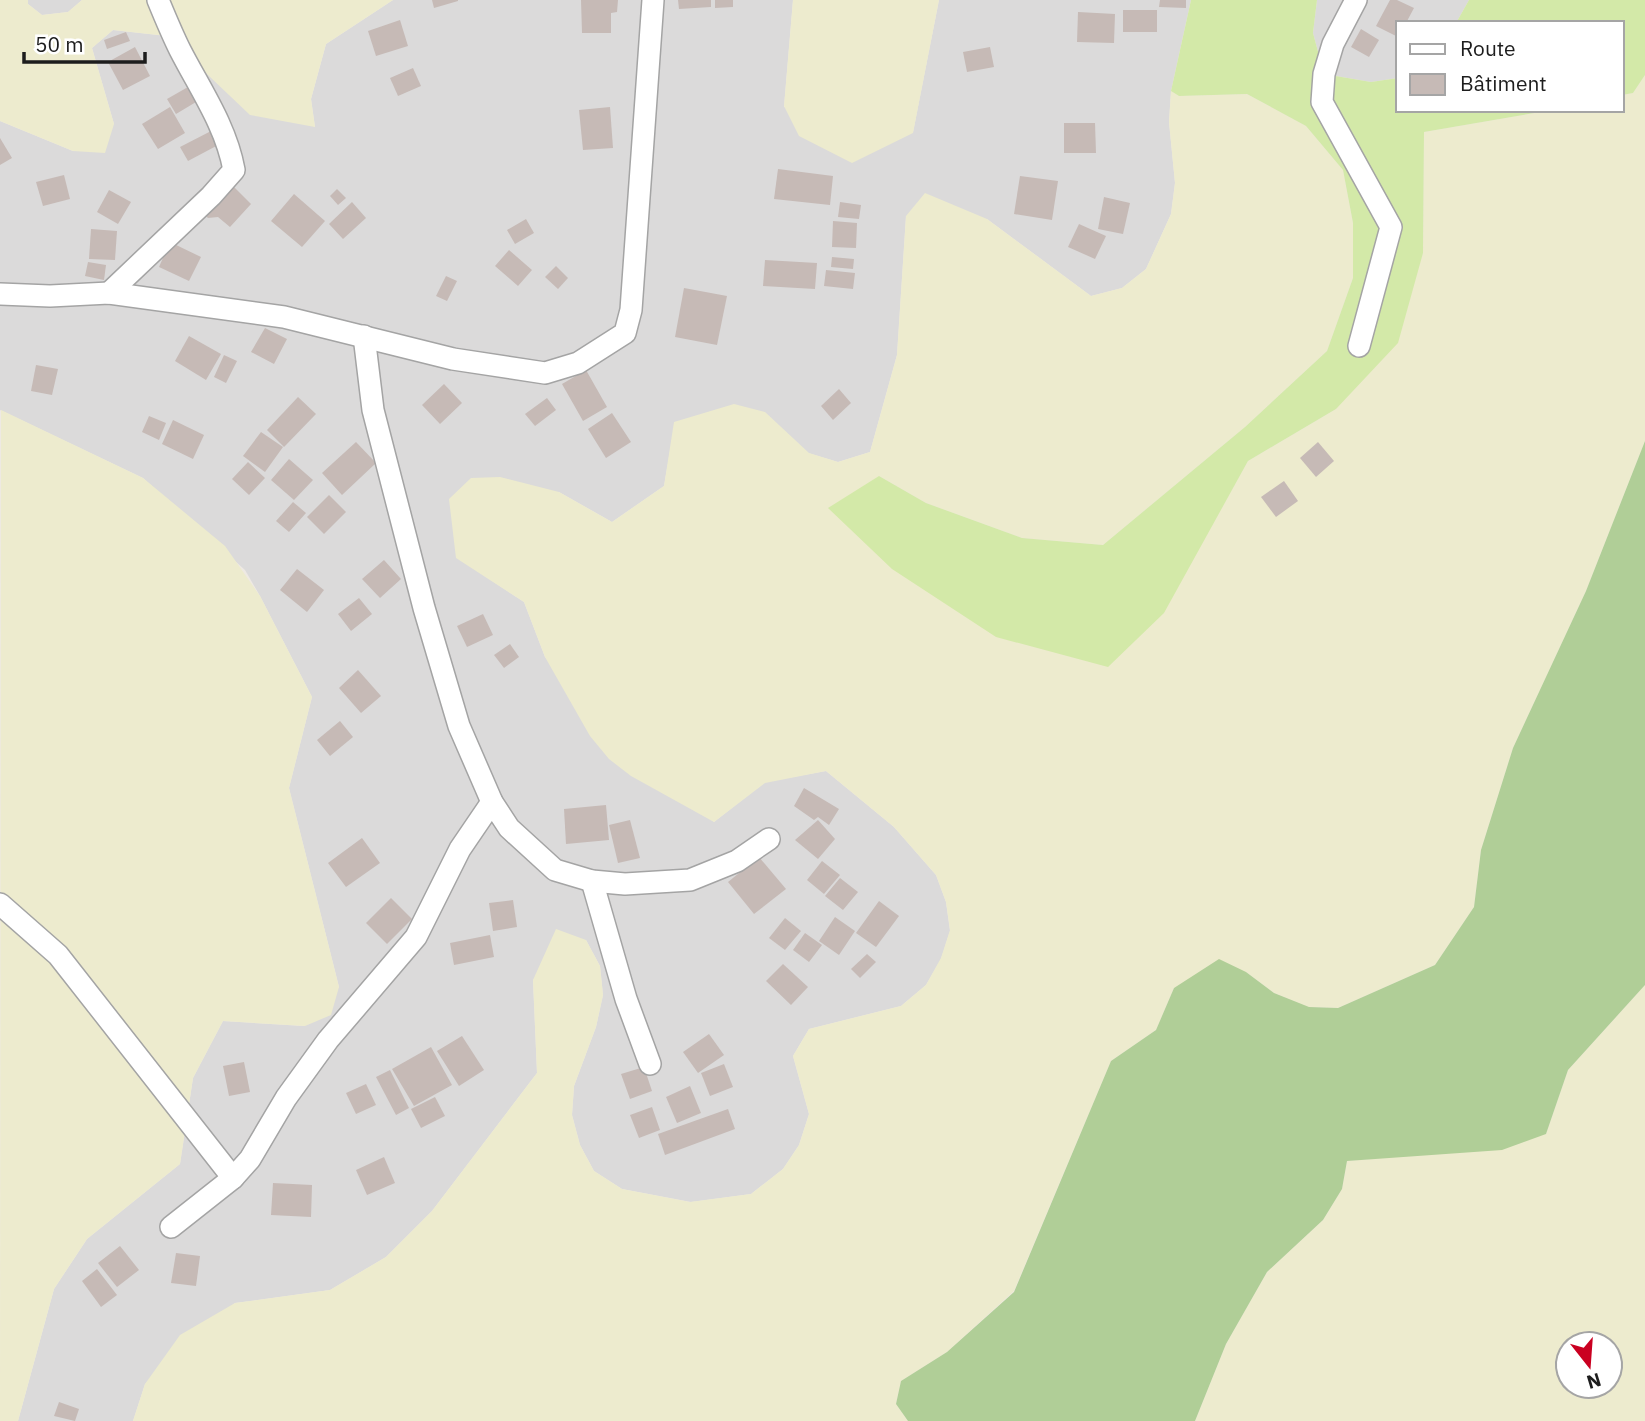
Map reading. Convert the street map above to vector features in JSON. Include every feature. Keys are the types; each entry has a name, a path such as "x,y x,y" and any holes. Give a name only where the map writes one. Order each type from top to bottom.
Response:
{"street":[{"path":"109,293 211,196 234,170 231,153 204,92 180,50 158,0"},
{"path":"0,293 50,296 109,293 284,317 453,359 545,373 579,363 625,333 631,310 653,0"},
{"path":"1356,0 1333,44 1324,74 1322,102 1391,227 1359,346"},
{"path":"364,336 373,410 424,608 459,726 492,802 509,828 555,870 592,881 625,884 690,880 737,861 769,839"},
{"path":"171,1227 233,1178 263,1140 286,1098 328,1040 416,937 460,849 492,802"},
{"path":"592,881 626,999 650,1064"},
{"path":"0,904 58,955 233,1178"}],"shaded area":[{"path":"0,0 28,0 28,4 42,15 68,12 82,0 393,0 326,44 311,99 315,127 250,115 167,36 113,30 92,48 114,124 105,153 73,151 0,121"},
{"path":"28,0 82,0 68,12 42,15 28,4"},
{"path":"393,0 793,0 784,107 913,132 939,0 1191,0 1171,91 1169,122 1175,183 1171,214 1146,269 1122,288 1091,296 987,219 906,216 897,355 870,452 838,462 808,453 765,413 675,422 664,486 612,522 559,492 456,557 524,602 545,657 714,822 765,782 826,771 894,827 936,875 946,902 950,931 941,959 926,985 901,1006 809,1029 793,1056 809,1114 799,1145 783,1169 751,1194 691,1202 622,1189 594,1171 580,1145 572,1115 574,1086 596,1027 603,995 600,966 586,940 533,980 537,1073 432,1211 386,1257 330,1290 235,1303 145,1384 133,1421 18,1421 54,1289 87,1239 180,1164 193,1078 223,1021 304,1026 339,987 289,788 312,697 245,570 143,478 0,410 0,121 73,151 114,124 92,48 113,30 167,36 315,127 311,99 326,44"},
{"path":"793,0 939,0 913,133 852,163 799,136 784,106"},
{"path":"1317,0 1469,0 1457,21 1396,21 1396,78 1371,82 1324,74 1313,33"},
{"path":"1645,75 1645,441 1586,591 1513,748 1481,850 1474,907 1435,965 1338,1008 1308,1007 1274,993 1246,972 1174,988 1156,1030 1111,1061 1014,1291 947,1352 901,1381 896,1404 908,1421 133,1421 145,1384 180,1335 235,1303 330,1290 386,1257 432,1211 537,1073 533,980 556,929 586,940 600,966 603,995 596,1027 574,1086 572,1115 580,1145 594,1171 622,1189 690,1202 751,1194 783,1169 799,1145 809,1114 793,1056 809,1029 901,1006 926,985 941,958 950,930 946,902 936,875 894,827 826,771 765,783 714,822 631,776 609,759 590,736 545,657 524,602 456,558 449,499 471,478 500,477 559,492 612,522 664,486 674,422 734,404 765,412 809,453 838,462 870,452 897,355 906,216 925,193 987,219 1091,296 1122,288 1146,269 1171,214 1175,183 1169,122 1171,91 1179,96 1247,94 1306,126 1343,170 1353,223 1353,278 1327,351 1245,427 1103,545 1022,538 926,503 879,476 996,637 1212,525 1248,461 1336,409 1423,253 1424,132 1540,112 1624,112 1624,95 1633,93"},
{"path":"1,410 143,478 225,546 260,596 312,697 289,788 339,987 331,1015 305,1026 223,1021 193,1078 180,1164 87,1239 54,1289 18,1421 0,1421"},
{"path":"1645,985 1645,1421 1195,1421 1226,1344 1267,1272 1323,1220 1342,1189 1347,1161 1416,1155 1546,1134 1568,1070"}],"green space":[{"path":"1191,0 1317,0 1313,33 1324,74 1371,82 1396,78 1396,112 1540,112 1424,132 1423,253 1398,343 1336,409 1248,461 1164,613 1108,667 996,637 892,569 828,508 879,476 926,503 1022,538 1103,545 1245,427 1327,351 1353,278 1353,223 1343,170 1306,126 1247,94 1179,96 1171,91"},
{"path":"1469,0 1645,0 1645,75 1633,93 1624,95 1624,21 1457,21"},
{"path":"1645,441 1645,985 1568,1070 1546,1134 1502,1150 1347,1161 1342,1189 1323,1220 1267,1272 1226,1344 1195,1421 908,1421 896,1404 901,1381 947,1352 1014,1292 1111,1061 1156,1030 1174,988 1219,959 1246,972 1274,993 1309,1007 1338,1008 1435,965 1474,907 1481,850 1513,748 1586,591"}],"building":[{"path":"432,0 458,0 458,1 434,8"},
{"path":"581,0 618,0 617,12 611,13 611,33 582,33"},
{"path":"678,0 711,0 711,7 679,9"},
{"path":"715,0 733,0 733,7 715,8"},
{"path":"1160,0 1186,0 1186,8 1159,7"},
{"path":"1390,0 1397,0 1414,8 1407,21 1396,21 1396,36 1376,26"},
{"path":"1123,10 1157,10 1157,32 1123,32"},
{"path":"1078,12 1115,14 1114,43 1077,42"},
{"path":"400,20 408,46 376,56 368,31"},
{"path":"1361,29 1379,40 1369,57 1351,47"},
{"path":"126,32 130,41 107,49 104,40"},
{"path":"135,47 150,76 123,90 108,62"},
{"path":"990,47 994,67 967,72 963,52"},
{"path":"413,68 421,86 398,96 390,78"},
{"path":"188,87 196,102 176,114 167,99"},
{"path":"170,107 185,133 158,149 142,124"},
{"path":"610,107 613,148 583,150 579,110"},
{"path":"1064,123 1095,123 1096,153 1064,153"},
{"path":"213,130 220,144 188,161 180,147"},
{"path":"0,138 12,158 0,165"},
{"path":"778,169 833,176 830,205 774,199"},
{"path":"64,175 70,199 43,206 36,182"},
{"path":"1020,176 1058,181 1052,220 1014,214"},
{"path":"233,186 251,204 230,227 218,217 208,218 203,213"},
{"path":"337,189 346,198 338,205 330,196"},
{"path":"109,190 131,202 118,224 97,212"},
{"path":"294,194 325,221 302,247 271,221"},
{"path":"1104,197 1130,203 1123,234 1098,229"},
{"path":"352,202 366,218 343,239 329,224"},
{"path":"840,202 861,205 859,219 838,217"},
{"path":"526,219 534,233 515,244 507,230"},
{"path":"833,221 857,223 856,248 832,247"},
{"path":"1079,224 1106,236 1095,259 1068,247"},
{"path":"91,229 117,231 115,260 89,259"},
{"path":"170,242 201,257 189,281 159,267"},
{"path":"509,250 532,270 518,286 495,266"},
{"path":"832,257 854,259 853,269 831,267"},
{"path":"765,260 817,263 815,289 763,286"},
{"path":"88,262 106,265 104,280 85,276"},
{"path":"556,266 568,278 558,289 545,277"},
{"path":"826,270 855,273 853,289 824,286"},
{"path":"446,276 457,281 447,301 436,296"},
{"path":"684,288 727,296 717,345 675,337"},
{"path":"265,328 287,339 274,364 251,352"},
{"path":"189,336 221,354 206,380 175,361"},
{"path":"224,355 237,361 226,383 214,377"},
{"path":"36,365 58,369 52,395 31,391"},
{"path":"586,370 607,407 583,421 562,384"},
{"path":"444,384 462,403 440,424 422,405"},
{"path":"839,389 851,403 833,420 821,406"},
{"path":"298,397 316,414 284,447 267,430"},
{"path":"547,398 556,410 535,426 525,414"},
{"path":"612,413 631,442 606,458 588,429"},
{"path":"149,416 166,423 159,440 142,432"},
{"path":"173,420 204,435 193,459 162,444"},
{"path":"261,432 283,447 265,472 243,456"},
{"path":"356,442 376,463 342,495 322,473"},
{"path":"1318,442 1334,461 1316,477 1300,458"},
{"path":"289,459 313,480 294,500 271,480"},
{"path":"248,462 265,478 249,495 232,479"},
{"path":"1284,481 1298,501 1276,517 1261,497"},
{"path":"329,495 346,512 324,534 307,517"},
{"path":"293,502 306,513 289,532 276,521"},
{"path":"384,560 401,579 380,598 362,579"},
{"path":"297,569 324,590 307,612 280,590"},
{"path":"359,598 372,614 351,631 338,614"},
{"path":"483,614 493,635 467,647 457,626"},
{"path":"510,644 519,657 504,668 494,655"},
{"path":"358,670 381,696 361,713 339,688"},
{"path":"340,721 353,737 330,756 317,740"},
{"path":"804,788 839,809 829,825 818,817 814,820 794,806"},
{"path":"606,805 609,840 566,844 564,809"},
{"path":"630,820 640,858 618,863 609,825"},
{"path":"818,820 835,839 818,859 795,840"},
{"path":"362,838 380,863 346,887 328,863"},
{"path":"759,857 786,889 754,914 728,882"},
{"path":"822,861 840,875 824,894 807,880"},
{"path":"840,878 858,892 843,910 825,896"},
{"path":"391,898 412,919 387,944 366,923"},
{"path":"513,900 517,927 493,931 489,903"},
{"path":"879,901 899,916 876,947 856,933"},
{"path":"835,917 855,931 839,955 819,941"},
{"path":"785,918 801,931 785,950 769,938"},
{"path":"805,933 822,945 809,962 793,950"},
{"path":"490,935 494,957 454,965 450,943"},
{"path":"867,954 876,962 860,978 851,969"},
{"path":"783,964 808,987 791,1005 766,981"},
{"path":"709,1034 724,1055 698,1073 683,1052"},
{"path":"462,1036 484,1070 459,1086 437,1051"},
{"path":"431,1047 452,1085 414,1106 392,1069"},
{"path":"244,1062 250,1092 229,1096 223,1066"},
{"path":"724,1064 733,1087 710,1096 701,1073"},
{"path":"644,1067 652,1091 630,1099 621,1074"},
{"path":"390,1070 409,1108 396,1115 376,1077"},
{"path":"366,1084 376,1105 356,1114 346,1093"},
{"path":"690,1086 701,1113 677,1123 666,1097"},
{"path":"435,1097 445,1116 421,1128 411,1109"},
{"path":"652,1107 660,1130 639,1138 630,1115"},
{"path":"728,1109 735,1129 665,1155 658,1134"},
{"path":"384,1157 395,1183 367,1195 356,1170"},
{"path":"273,1183 312,1185 311,1217 271,1215"},
{"path":"120,1246 139,1270 117,1287 98,1263"},
{"path":"176,1253 200,1256 196,1286 171,1283"},
{"path":"97,1269 117,1295 101,1307 82,1281"},
{"path":"59,1402 79,1409 75,1421 54,1416"}]}
